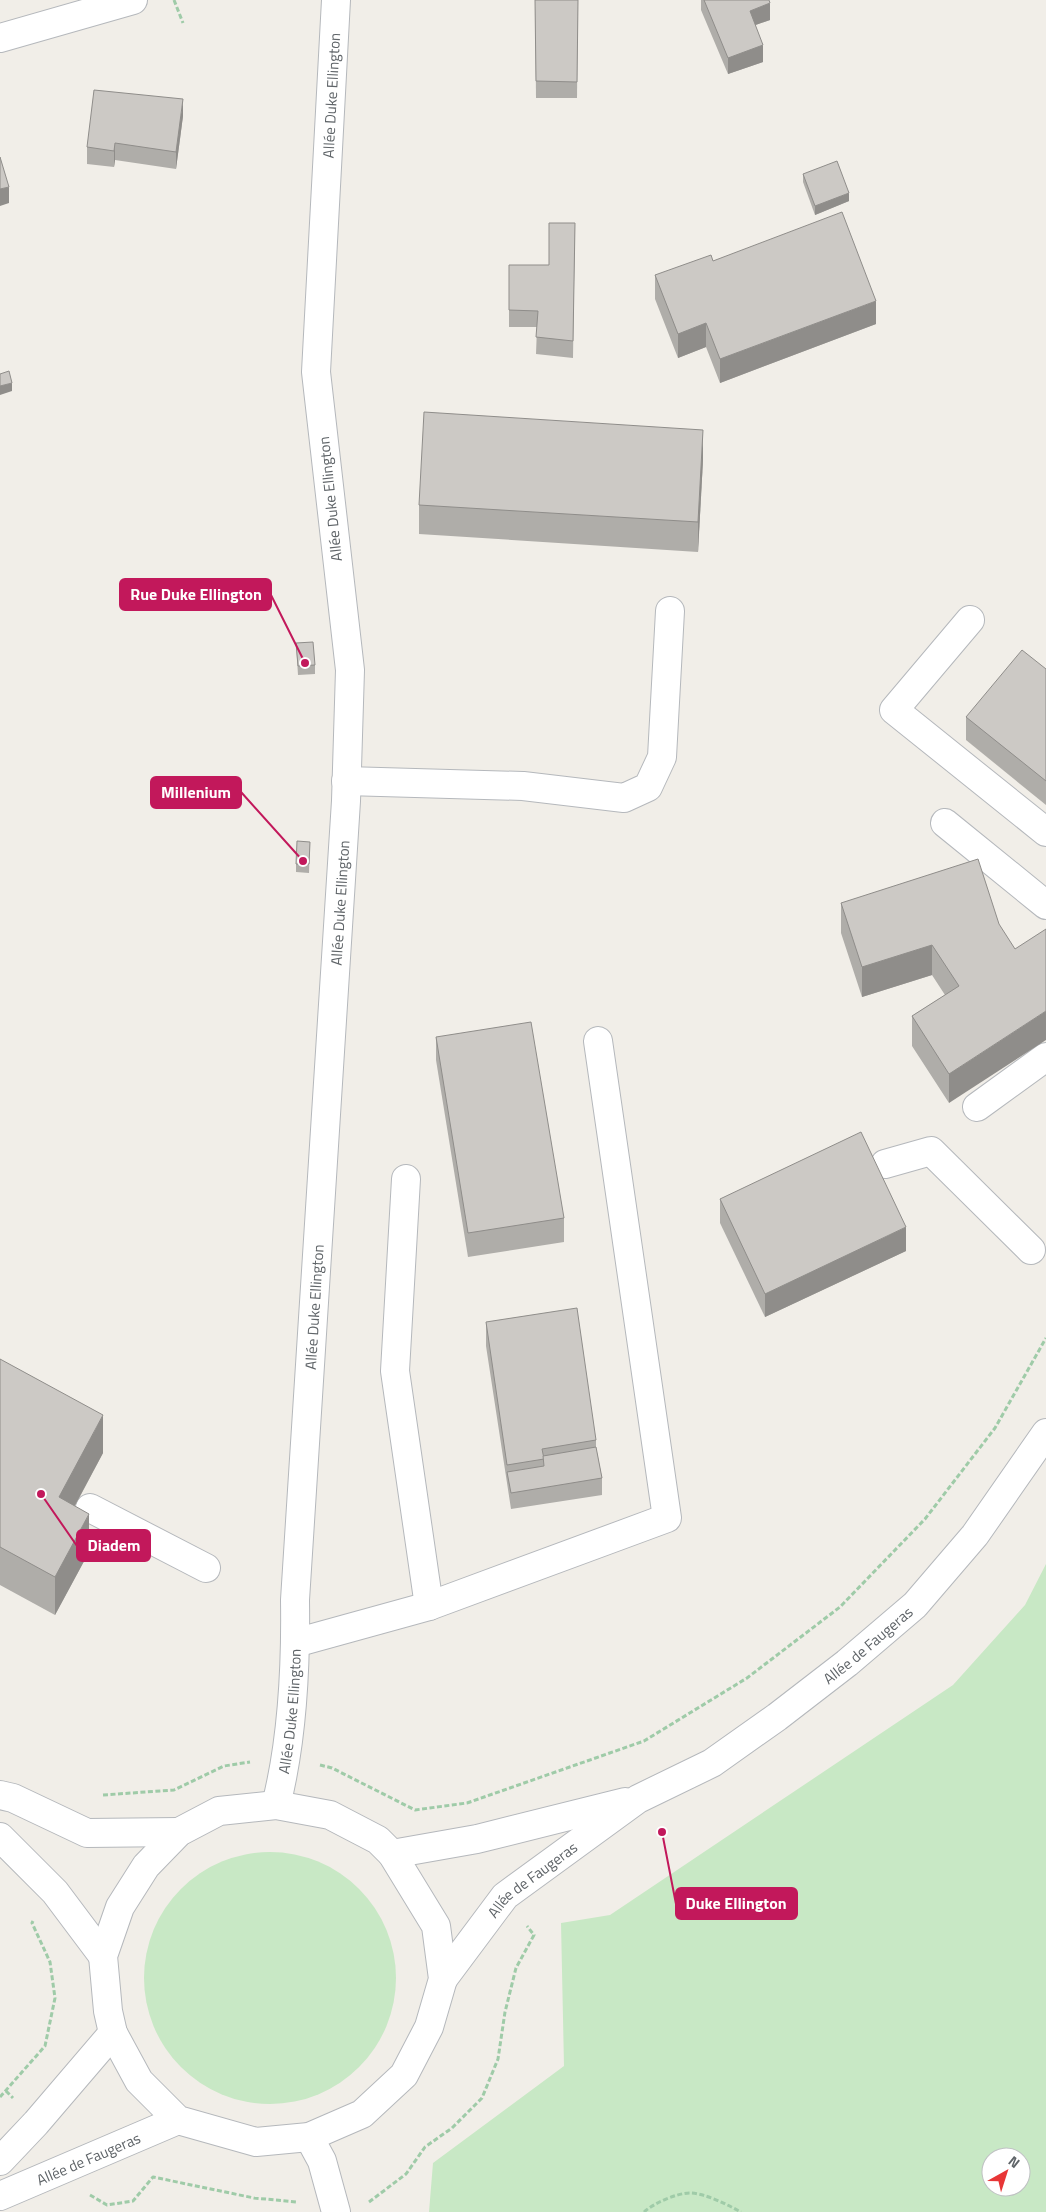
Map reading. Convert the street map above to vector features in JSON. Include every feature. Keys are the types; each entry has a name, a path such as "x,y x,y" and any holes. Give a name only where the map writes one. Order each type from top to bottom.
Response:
{"street":[{"path":"0,38 133,0"},
{"name":"Allée Duke Ellington","path":"276,1805 286,1757 295,1644 295,1600 346,781 350,670 316,372 336,0"},
{"path":"346,781 523,786 624,798 648,787 662,757 670,611"},
{"path":"970,620 894,710 1046,832"},
{"path":"945,823 1046,905"},
{"path":"295,1644 429,1606 667,1518 598,1041"},
{"path":"977,1107 1046,1057"},
{"path":"885,1164 931,1151 1031,1250"},
{"path":"406,1179 395,1371 429,1606"},
{"name":"Allée de Faugeras","path":"392,1854 477,1839 638,1798 712,1763 777,1717 847,1663 915,1605 975,1535 1046,1433"},
{"path":"90,1508 206,1568"},
{"path":"0,1795 13,1798 87,1833 179,1832"},
{"name":"Allée de Faugeras","path":"443,1978 505,1896 638,1798"},
{"path":"276,1805 330,1815 378,1840 392,1854 436,1926 443,1978 429,2027 404,2075 362,2114 309,2137 256,2142 178,2120 139,2081 112,2033 108,2011 104,1956 120,1907 146,1866 179,1832 218,1811 276,1805"},
{"path":"0,1837 55,1892 104,1956"},
{"path":"0,2161 36,2123 112,2033"},
{"name":"Allée de Faugeras","path":"0,2196 178,2120"},
{"path":"309,2137 322,2161 336,2212"}],"path":[{"path":"174,0 183,23"},
{"path":"103,1795 174,1790 224,1766 286,1757 332,1768 415,1810 467,1802 644,1742 747,1678 840,1607 925,1519 995,1428 1046,1338"},
{"path":"0,2097 44,2046 55,1998 50,1962 32,1923 37,1916"},
{"path":"644,2212 654,2203 690,2193 723,2202 741,2212"}],"green space":[{"path":"1046,1564 1046,2212 429,2212 433,2163 564,2066 561,1923 610,1915 953,1685 1025,1605"},
{"path":"270,1852 295,1854 318,1861 340,1873 359,1889 375,1908 387,1930 394,1953 396,1978 394,2003 387,2026 375,2048 359,2067 340,2083 318,2095 295,2102 270,2104 245,2102 222,2095 200,2083 181,2067 165,2048 153,2026 146,2003 144,1978 146,1953 153,1930 165,1908 181,1889 200,1873 222,1861 245,1854"}],"building":[{"path":"535,0 578,0 577,82 536,81"},
{"path":"704,0 769,0 770,3 750,11 763,45 728,58"},
{"path":"94,90 183,99 176,152 115,143 114,151 87,147"},
{"path":"0,157 9,187 0,189"},
{"path":"837,161 849,193 815,206 803,174"},
{"path":"842,212 876,301 720,359 706,323 678,334 655,275 711,255 713,261"},
{"path":"549,223 575,223 573,341 536,337 538,311 509,310 509,265 549,265"},
{"path":"9,371 12,383 0,386 0,374"},
{"path":"424,412 703,430 698,522 419,505"},
{"path":"313,642 315,665 298,666 296,643"},
{"path":"1022,650 1046,669 1046,781 966,717"},
{"path":"297,841 310,842 309,864 296,864"},
{"path":"978,859 999,924 1015,949 1046,929 1046,1011 949,1074 912,1016 959,986 932,945 862,967 841,903"},
{"path":"531,1022 564,1218 468,1233 436,1037"},
{"path":"861,1132 906,1227 765,1294 720,1199"},
{"path":"577,1308 596,1440 542,1449 544,1459 507,1465 486,1322"},
{"path":"0,1359 103,1415 59,1497 89,1514 55,1577 0,1547"},
{"path":"596,1447 602,1478 511,1493 507,1472 544,1466 543,1456"}],"place":[{"name":"Rue Duke Ellington","path":"305,663"},
{"name":"Millenium","path":"303,861"},
{"name":"Diadem","path":"41,1494"},
{"name":"Duke Ellington","path":"662,1832"}]}
